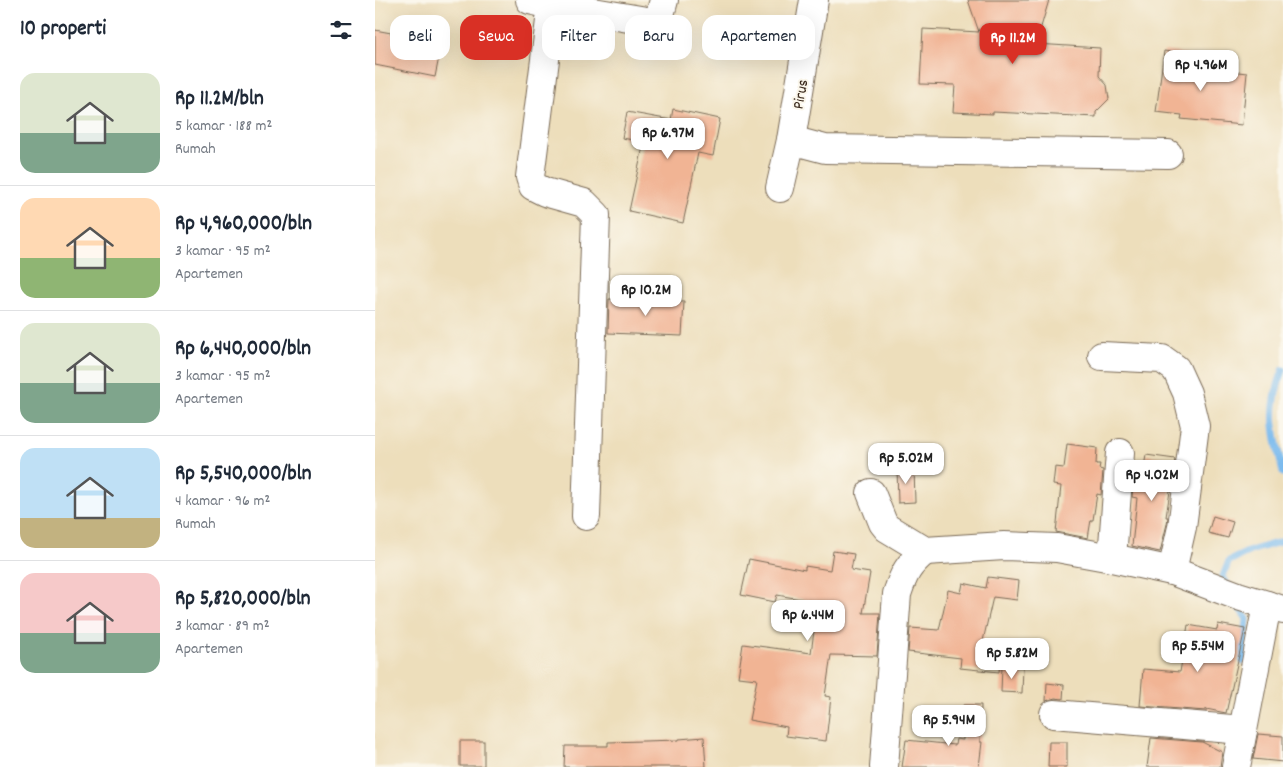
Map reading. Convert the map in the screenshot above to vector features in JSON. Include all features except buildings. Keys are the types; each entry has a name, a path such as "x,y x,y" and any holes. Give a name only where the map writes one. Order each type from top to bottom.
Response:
{"street":[{"path":"586,516 596,215 584,203 545,192 533,186 530,177 541,3 652,22 660,15 664,0"},
{"name":"Pirus","path":"780,188 791,140 814,0"},
{"path":"791,140 825,149 1168,154"},
{"path":"1102,356 1162,358 1176,369 1187,393 1195,426 1182,527 1172,571"},
{"path":"1113,558 1120,453"},
{"path":"871,493 883,523 887,528 925,551 1004,546 1057,548 1172,571 1238,596 1278,603 1243,730 1236,767"},
{"path":"884,767 897,594 902,579 911,563 925,551"},
{"path":"1054,714 1243,730"}],"waterway":[{"path":"1283,370 1275,398 1274,410 1275,433 1283,473"},
{"path":"1227,584 1223,576 1229,561 1250,551 1283,541"},
{"path":"1237,605 1247,619 1243,661"}]}
